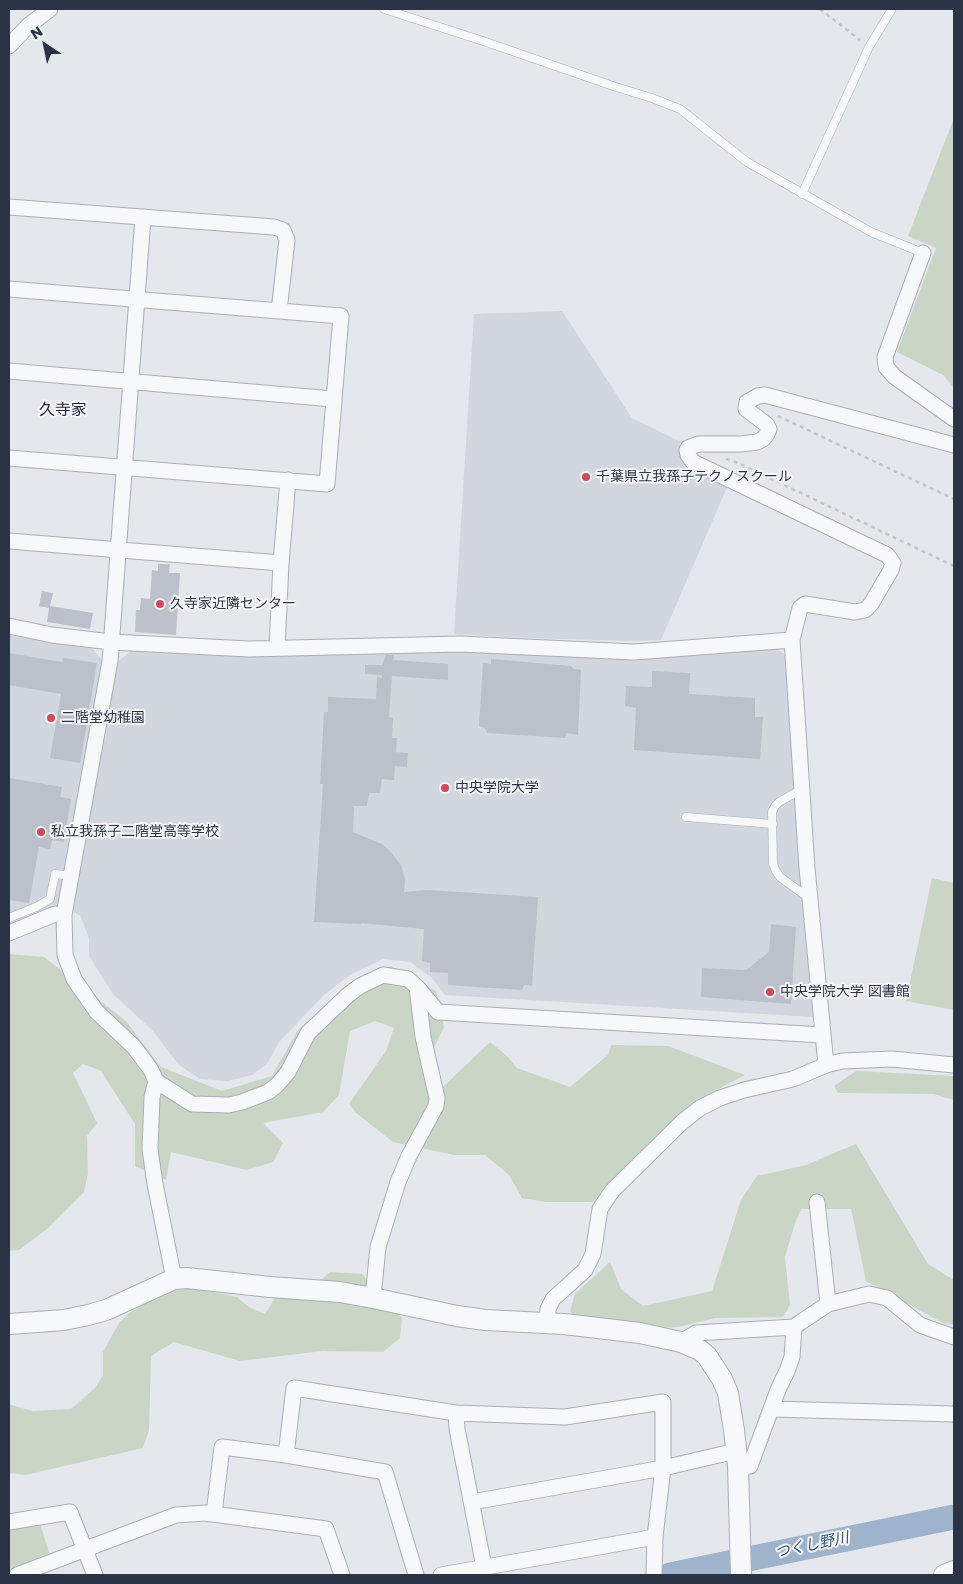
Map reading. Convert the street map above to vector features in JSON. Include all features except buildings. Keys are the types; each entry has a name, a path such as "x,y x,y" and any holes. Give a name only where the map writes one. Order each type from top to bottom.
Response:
{"street":[{"path":"12,38 50,9"},
{"path":"9,207 274,227 283,230 287,240 279,311"},
{"path":"143,218 110,661 64,916 65,955 74,979 96,1011 134,1047 151,1070 156,1081 192,1104 229,1105 257,1098 268,1092 283,1079 308,1033 348,995 360,986 383,975 405,978 417,987 438,1012 822,1035"},
{"path":"923,253 885,356 886,367 895,377 954,419"},
{"path":"9,289 341,316 327,484 9,458"},
{"path":"9,371 333,399"},
{"path":"826,1066 810,899 792,640 800,608 806,604 855,612 865,610 872,604 892,570 893,563 887,555 693,462 688,456 687,450 698,444 741,444 757,442 763,439 767,434 767,425 746,409 747,402 758,396 765,395 954,445"},
{"path":"277,648 281,563 288,480"},
{"path":"9,541 281,563"},
{"path":"9,626 52,635 111,642 218,648 460,644 634,652 792,640"},
{"path":"9,933 55,914 64,916"},
{"path":"373,1298 378,1247 398,1182 409,1156 436,1106 437,1098 423,1037 417,987"},
{"path":"547,1322 548,1309 552,1299 585,1270 593,1254 600,1209 612,1191 681,1123 700,1108 720,1098 744,1090 792,1079 842,1061 892,1060 954,1066"},
{"path":"156,1081 152,1097 150,1149 174,1279"},
{"path":"817,1202 828,1304"},
{"path":"9,1324 64,1320 88,1315 106,1310 174,1279 187,1278 270,1287 323,1290 373,1298 457,1316 485,1320 547,1322 640,1333 681,1342 700,1350 707,1356 722,1379 730,1400 737,1458 741,1575"},
{"path":"681,1342 696,1333 794,1327 828,1304 869,1294 887,1298 920,1325 954,1336"},
{"path":"472,1502 663,1468 737,1458 750,1466 771,1409 788,1371 792,1357 794,1327"},
{"path":"286,1455 294,1388 456,1413 566,1417 663,1402 663,1468 655,1537 654,1575"},
{"path":"771,1409 954,1414"},
{"path":"456,1413 457,1429 484,1567"},
{"path":"214,1514 222,1447 286,1455 385,1472 416,1575"},
{"path":"9,1522 70,1512 95,1575"},
{"path":"17,1575 176,1515 205,1513 326,1529 342,1575"},
{"path":"441,1575 655,1537"},
{"path":"944,1575 954,1572"}],"lane":[{"path":"384,9 484,40 680,109 748,162 870,232 923,253"},
{"path":"802,194 868,47 892,9"},
{"path":"802,789 779,802 772,812 773,864 780,877 810,899"},
{"path":"686,817 773,824"},
{"path":"9,918 50,899 55,874 72,876"}],"path":[{"path":"820,9 868,47"},
{"path":"776,414 954,499"},
{"path":"719,456 747,467 954,566"}],"shaded area":[{"name":"千葉県立我孫子テクノスクール","path":"562,311 632,418 683,443 728,485 661,640 626,641 454,634 474,314"},
{"path":"9,635 93,649 103,662 61,904 9,925"},
{"name":"中央学院大学","path":"777,649 787,656 813,1017 445,995 431,977 410,962 383,959 350,975 325,994 279,1042 267,1064 252,1075 228,1081 200,1079 179,1065 152,1030 113,994 89,956 89,938 80,915 72,912 115,664 132,650 201,655 459,651 576,657 637,657"}],"green space":[{"path":"954,118 954,388 943,375 897,352 936,248 908,236"},
{"path":"932,878 954,883 954,1010 906,1001"},
{"path":"9,954 44,957 126,1021 161,1067 222,1091 272,1076 298,1030 355,980 391,966 436,991 444,1027 422,1072 443,1087 490,1042 508,1057 517,1068 570,1087 608,1055 611,1045 668,1046 745,1075 722,1087 654,1137 595,1202 546,1202 522,1198 509,1175 485,1155 454,1155 393,1142 356,1113 349,1104 386,1051 394,1028 375,1021 350,1031 339,1095 323,1112 263,1123 283,1143 273,1162 247,1170 171,1152 166,1180 135,1166 135,1124 101,1071 83,1064 73,1073 97,1123 87,1136 88,1174 84,1192 47,1229 19,1250 9,1251"},
{"path":"856,1071 954,1076 954,1100 934,1094 838,1093 834,1086"},
{"path":"856,1144 928,1264 954,1280 954,1325 943,1323 866,1281 851,1209 801,1209 785,1257 790,1305 783,1317 715,1318 678,1327 651,1328 576,1319 570,1311 575,1294 610,1262 621,1289 643,1306 712,1291 741,1200 757,1176 806,1165"},
{"path":"330,1272 362,1274 402,1318 400,1338 383,1352 323,1351 240,1361 174,1342 151,1356 149,1430 143,1448 25,1475 9,1473 9,1404 32,1411 71,1409 95,1388 103,1375 103,1352 119,1323 129,1313 168,1291 194,1288 237,1297 249,1307 265,1314 275,1298 305,1294"},
{"path":"40,1524 50,1555 9,1571 9,1529"}],"waterway":[{"name":"つくし野川","path":"670,1575 954,1517"}],"place":[{"name":"千葉県立我孫子テクノスクール","path":"586,477"},
{"name":"久寺家近隣センター","path":"160,604"},
{"name":"二階堂幼稚園","path":"51,718"},
{"name":"中央学院大学","path":"445,788"},
{"name":"私立我孫子二階堂高等学校","path":"41,832"},
{"name":"中央学院大学 図書館","path":"770,992"}],"district":[{"name":"久寺家","path":"63,411"}]}
